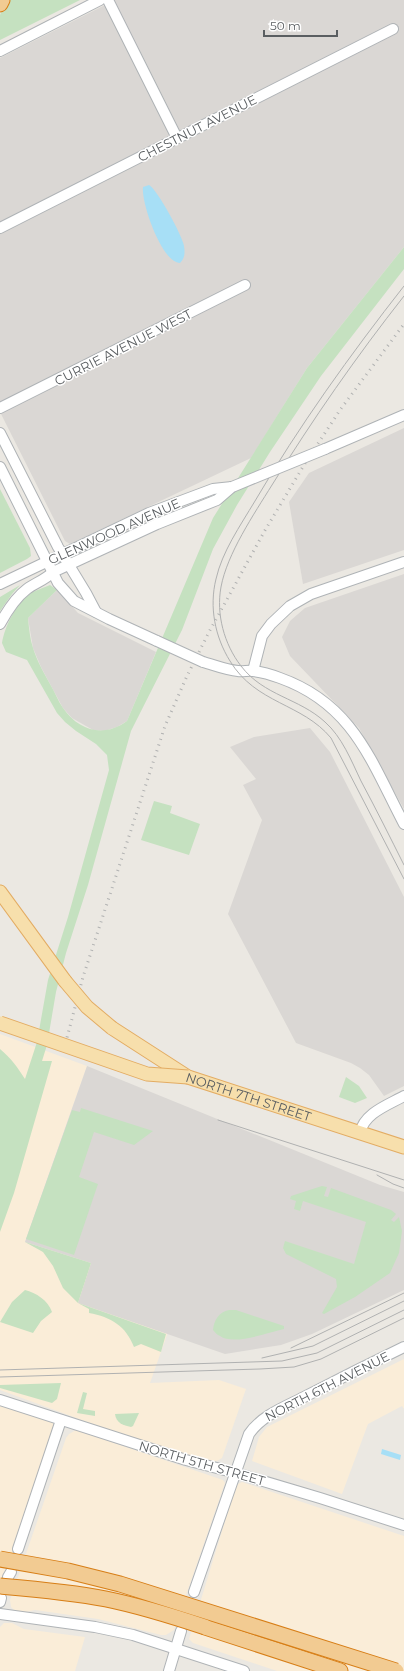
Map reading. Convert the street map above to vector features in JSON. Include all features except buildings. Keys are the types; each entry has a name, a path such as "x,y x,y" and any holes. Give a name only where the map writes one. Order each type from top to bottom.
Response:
{"highway":[{"path":"0,4 2,0"},
{"path":"0,1559 92,1576 396,1671"},
{"path":"3,1583 50,1568"},
{"path":"3,1583 83,1595 156,1611 340,1671"}],"main road":[{"path":"0,892 65,981 87,1008 112,1028 188,1077"},
{"name":"NORTH 7TH STREET","path":"0,1023 147,1074 188,1077 404,1147"}],"street":[{"path":"0,50 100,0"},
{"path":"108,0 178,138"},
{"name":"CHESTNUT AVENUE","path":"0,228 393,29"},
{"name":"CURRIE AVENUE WEST","path":"0,408 245,285"},
{"name":"GLENWOOD AVENUE","path":"0,584 62,553 149,513 213,489 232,487 404,416"},
{"path":"0,433 68,565 96,612"},
{"path":"0,467 58,583 74,601 203,662 226,669 253,671 279,678 327,704 337,712 365,748 404,824"},
{"name":"GLENWOOD AVENUE","path":"0,624 8,608 26,590 53,572 157,524 217,500 232,487"},
{"path":"253,671 262,636 271,624 290,606 311,594 404,562"},
{"path":"360,1133 364,1124 373,1114 404,1096"},
{"name":"NORTH 6TH AVENUE","path":"194,1592 249,1434 257,1424 263,1419 334,1381 404,1347"},
{"name":"NORTH 5TH STREET","path":"0,1400 186,1460 236,1473 404,1525"},
{"path":"18,1549 61,1420"},
{"path":"0,1614 95,1627 176,1648 244,1671"},
{"path":"169,1671 181,1631"}],"shaded area":[{"path":"115,0 404,0 404,247 307,368 251,458 70,544 65,541 0,412 0,58"},
{"path":"404,428 404,550 303,584 289,502 309,473"},
{"path":"404,574 404,809 359,728 290,656 282,637 290,621 305,608"},
{"path":"57,590 78,613 156,652 127,721 117,727 104,731 93,730 72,718 63,708 41,667 33,648 28,618"},
{"path":"310,728 330,752 404,897 404,1086 384,1096 369,1075 360,1068 351,1063 296,1043 228,914 262,820 243,785 256,779 230,747 254,737"},
{"path":"0,1034 87,1066 25,1242 91,1263 168,1332 150,1383 219,1380 246,1389 222,1458 217,1461 210,1461 131,1438 0,1390"},
{"path":"87,1066 380,1185 404,1192 404,1290 312,1334 281,1345 225,1354 78,1303 91,1263 25,1242"},
{"path":"404,1359 404,1409 402,1406 368,1424 342,1494 252,1461 259,1437 267,1427"},
{"path":"0,1399 55,1418 56,1425 0,1588"},
{"path":"76,1430 223,1480 225,1483 174,1630 166,1635 98,1619 35,1610 21,1613 15,1611 11,1607 10,1600 66,1438 69,1434"},
{"path":"242,1482 404,1536 404,1671 277,1671 193,1643 189,1639 236,1485"},
{"path":"4,1623 12,1623 24,1629 85,1637 75,1671 0,1671 0,1627"}],"green space":[{"path":"6,0 80,0 0,40 0,15"},
{"path":"404,247 404,269 321,376 270,452 237,505 213,549 182,630 131,731 88,885 66,953 56,992 47,1045 42,1061 52,1061 14,1193 0,1232 0,1049 14,1063 25,1079 37,1042 48,980 68,917 109,770 107,755 96,744 65,722 57,713 27,660 6,652 2,643 8,623 15,610 32,593 50,585 57,590 28,618 32,645 53,690 69,716 84,727 92,730 110,729 127,721 213,518 307,368"},
{"path":"0,489 30,548 31,556 0,573"},
{"path":"20,585 12,594 0,611 0,597"},
{"path":"154,801 172,806 170,813 200,824 189,855 141,840"},
{"path":"346,1077 359,1086 367,1098 355,1103 339,1097"},
{"path":"81,1108 153,1131 134,1145 94,1132 79,1177 98,1184 74,1255 26,1239 72,1110 80,1112"},
{"path":"322,1186 327,1187 324,1196 328,1197 331,1188 391,1210 396,1214 391,1220 394,1222 399,1217 402,1231 399,1253 390,1273 355,1297 324,1314 322,1313 337,1287 336,1279 286,1254 283,1248 285,1241 354,1264 366,1222 303,1201 300,1211 294,1209 296,1201 290,1199 291,1196"},
{"path":"25,1242 91,1263 78,1303 63,1288 53,1266 43,1252"},
{"path":"25,1290 33,1293 45,1301 52,1312 41,1321 33,1333 0,1322 12,1302"},
{"path":"78,1303 166,1334 161,1352 141,1344 134,1347 127,1333 117,1324 104,1317 89,1313 89,1309"},
{"path":"236,1310 284,1326 284,1329 242,1339 226,1339 218,1335 213,1330 218,1317 225,1311"},
{"path":"61,1383 57,1399 52,1403 0,1388 0,1385"},
{"path":"83,1392 87,1393 83,1409 95,1411 95,1416 77,1413"},
{"path":"139,1413 133,1426 131,1427 118,1422 115,1414"}],"water":[{"path":"149,185 153,188 163,203 182,240 184,246 184,257 180,263 173,260 166,253 154,231 145,206 143,195 143,187"},
{"path":"382,1449 401,1455 400,1460 381,1454"}],"tram line":[{"path":"404,286 364,338 289,445 227,549 216,579 213,600 213,611 217,632 220,642 230,661 241,675 253,686 266,695 307,717 331,738 404,879"},
{"path":"404,296 352,365 287,460 235,548 224,574 220,597 221,618 226,638 241,666 260,684 304,707 315,714 331,728 350,757 404,865"},
{"path":"218,1120 404,1180"},
{"path":"377,1175 404,1188"},
{"path":"291,1348 404,1293"},
{"path":"262,1358 313,1346 404,1301"},
{"path":"0,1370 282,1361 317,1353 404,1310"},
{"path":"0,1377 294,1367 321,1359 404,1318"}],"railway":[{"path":"64,1049 83,977 165,726 187,676 209,632 264,532 304,465 340,410 404,324"}]}
